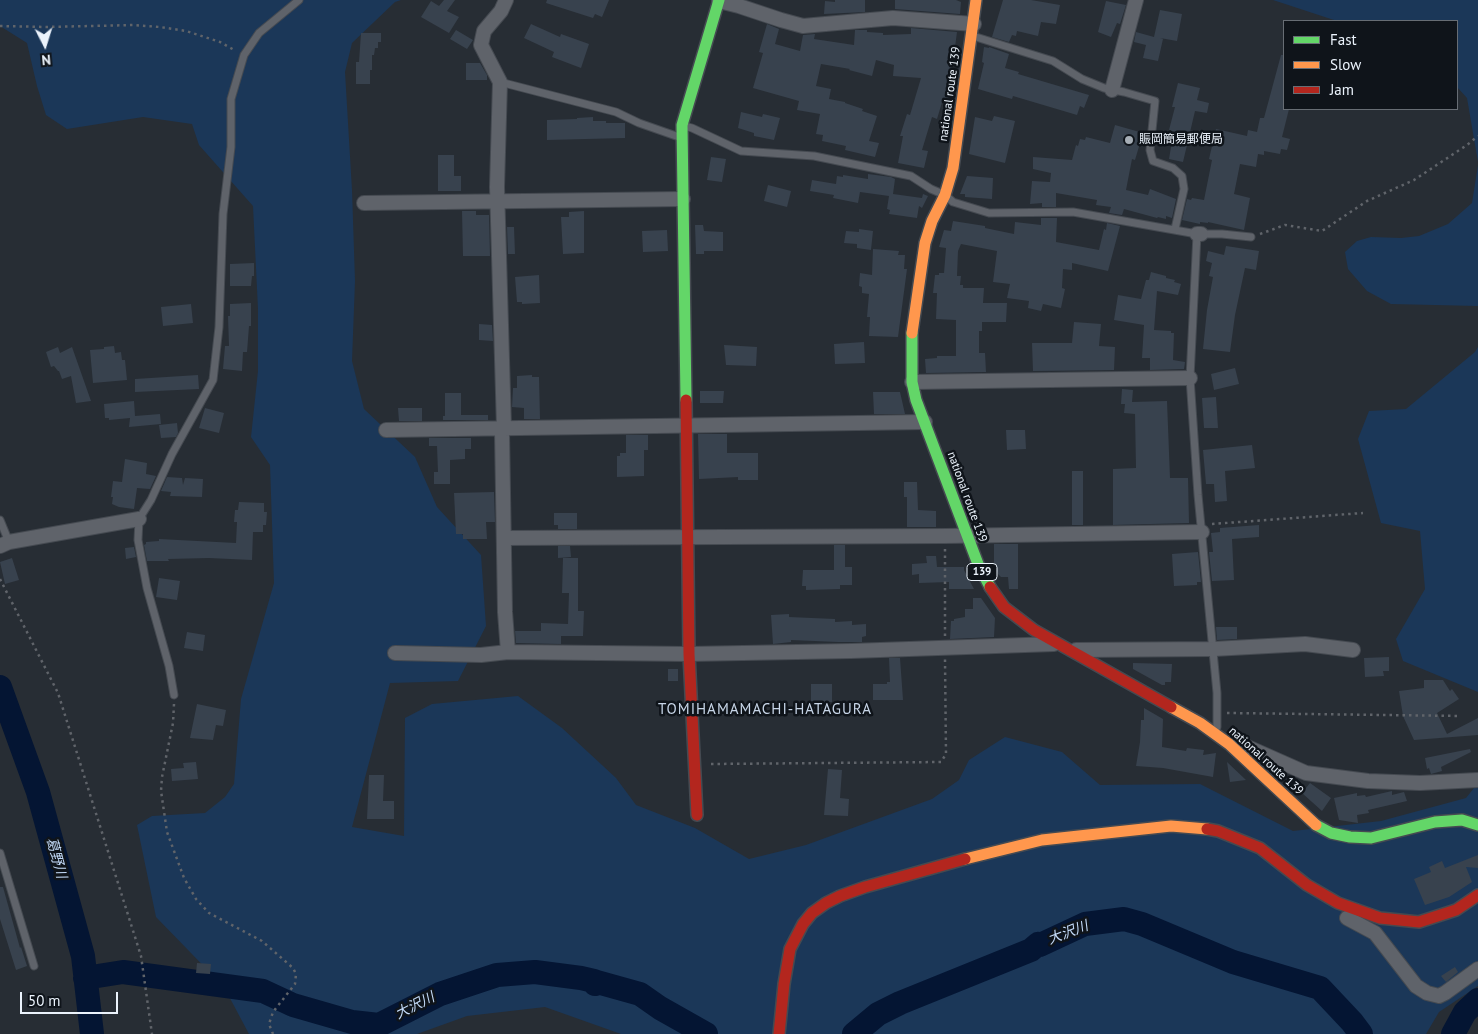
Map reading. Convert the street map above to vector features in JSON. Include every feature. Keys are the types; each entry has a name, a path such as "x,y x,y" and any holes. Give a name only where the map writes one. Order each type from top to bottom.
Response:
{"main road":[{"path":"697,815 689,654 682,126 686,106 703,56 718,0"},
{"name":"national route 139","path":"976,0 954,168 945,195 932,220 925,243 912,336 912,382 916,400 986,581 1004,607 1034,630 1217,734 1316,825 1331,833 1350,837 1371,838 1435,822 1462,820 1478,825"},
{"path":"779,1034 790,949 803,924 812,913 840,896 865,887 990,852 1042,840 1171,826 1196,827 1218,831 1260,848 1316,890 1338,902 1360,912 1380,918 1420,922 1456,910 1478,895"}],"street":[{"path":"506,0 501,11 484,31 481,45 500,82 498,202 504,428 502,432 505,612 508,652"},
{"path":"718,0 804,26 893,18 973,30"},
{"path":"1112,90 1136,0"},
{"path":"364,203 683,199"},
{"path":"912,382 1190,378"},
{"path":"386,430 925,422"},
{"path":"4,544 139,519"},
{"path":"504,538 967,536 1201,528"},
{"path":"395,653 481,655 508,652 689,654 1064,647 1213,649 1305,644 1353,650"},
{"path":"1229,744 1244,746 1306,773 1368,781 1420,783 1478,780"},
{"path":"1316,890 1315,900 1329,910 1375,933 1416,986 1427,993 1439,996 1478,969"}],"lane":[{"path":"174,695 169,666 147,588 138,540 139,519 151,500 172,454 213,380 220,327 223,214 231,147 231,99 244,55 259,33 300,0"},
{"path":"973,30 1053,61 1082,79 1112,90 1155,101 1150,150 1153,161 1173,168 1182,176 1184,189 1175,230"},
{"path":"500,82 616,112 639,123 682,138"},
{"path":"682,126 692,128 741,151 814,156 911,176 931,189 945,195 953,202 989,213 1073,212 1199,234 1251,237"},
{"path":"1199,234 1190,378 1201,528 1217,693 1217,734"},
{"path":"0,520 4,544"},
{"path":"0,853 34,966"}],"path":[{"path":"0,26 46,28 134,25 169,28 186,31 220,42 244,55"},
{"path":"1251,237 1285,225 1322,231 1367,201 1414,180 1478,136"},
{"path":"1201,528 1363,513"},
{"path":"695,764 941,762 946,754 945,536"},
{"path":"0,580 58,693 142,956 152,1034"},
{"path":"174,695 173,723 161,791 167,832 184,878 196,899 208,913 262,941 293,968 296,974 295,984 273,1012 270,1024 273,1034"},
{"path":"1217,713 1461,716"}],"shaded area":[{"path":"0,0 401,0 395,2 352,43 345,72 355,281 352,361 364,409 415,457 437,507 481,555 486,626 458,681 390,683 352,827 404,836 405,718 432,704 518,696 562,728 616,778 636,805 695,828 749,859 806,845 932,799 959,780 969,760 1005,737 1062,752 1100,785 1200,784 1293,831 1381,821 1466,798 1478,783 1478,986 1439,1012 1426,1034 621,1034 545,1007 467,1016 417,1034 249,1034 224,987 156,917 137,825 152,816 205,813 225,797 234,784 241,699 274,583 270,465 251,437 258,371 258,309 253,206 199,145 192,124 143,117 67,129 46,115 27,43 0,26"},
{"path":"1273,0 1478,0 1478,162 1467,98 1458,88 1458,20 1334,20"},
{"path":"1478,165 1478,306 1391,304 1367,291 1348,269 1345,252 1357,241 1371,237 1401,238 1419,236 1448,224 1472,203"},
{"path":"1478,347 1478,692 1403,661 1396,639 1425,589 1420,531 1381,523 1358,439 1369,411 1406,409 1475,352"}],"building":[{"path":"444,0 455,0 447,11 459,17 449,33 421,17 431,1 439,6"},
{"path":"547,0 609,0 602,17 595,14 593,18 546,3"},
{"path":"835,0 865,0 865,12 824,14 825,1 835,2"},
{"path":"895,0 956,0 961,2 960,14 895,9"},
{"path":"1003,0 1031,0 1060,5 1056,24 1041,22 1038,36 1017,31 1016,36 1012,35 1009,42 992,37"},
{"path":"1106,1 1126,5 1120,24 1117,23 1111,37 1098,32"},
{"path":"1160,10 1182,14 1177,41 1160,38 1163,39 1158,61 1143,58 1146,45 1134,42 1136,32 1154,37"},
{"path":"531,24 560,37 561,34 589,44 581,68 552,57 554,52 524,38"},
{"path":"767,24 779,29 775,44 800,51 803,35 815,34 814,39 854,45 855,30 867,30 867,32 883,33 883,35 911,34 911,28 957,32 948,100 943,99 937,119 932,117 922,150 928,151 924,168 898,163 903,136 900,136 907,114 910,115 921,78 893,76 894,65 876,60 872,76 850,69 821,64 816,86 831,89 829,99 845,102 877,116 869,141 879,143 875,157 845,150 846,146 822,141 823,135 816,134 820,114 797,110 799,101 753,88 763,53 759,52"},
{"path":"456,30 473,40 467,49 450,39"},
{"path":"361,33 381,33 381,42 378,42 378,48 375,48 374,55 372,55 370,84 356,84 356,62 359,62"},
{"path":"984,47 1009,54 1005,68 1019,72 1018,74 1089,95 1084,108 1080,106 1077,115 1013,96 1012,99 978,89 984,63 982,62"},
{"path":"1281,55 1283,55 1283,110 1289,110 1282,137 1290,139 1287,150 1281,149 1280,154 1264,151 1264,155 1258,154 1256,167 1240,164 1234,194 1250,198 1244,230 1208,222 1200,222 1200,224 1182,220 1187,199 1204,200 1212,160 1209,159 1216,129 1247,136 1248,130 1257,132 1260,118 1264,118"},
{"path":"466,63 480,63 487,75 487,80 466,80"},
{"path":"1178,83 1200,88 1197,100 1209,103 1207,113 1195,111 1183,162 1169,159 1172,141 1168,140 1171,130 1169,130 1175,107 1172,107"},
{"path":"741,112 762,117 763,114 780,118 774,140 754,136 754,133 738,128"},
{"path":"994,116 1015,121 1005,163 969,154 975,117 992,121"},
{"path":"593,117 593,121 625,123 625,138 547,140 547,120"},
{"path":"1115,125 1143,133 1135,160 1132,159 1126,190 1148,195 1150,189 1176,199 1172,218 1166,216 1166,219 1157,218 1124,209 1122,215 1109,213 1111,207 1096,205 1097,200 1056,193 1056,207 1042,207 1042,203 1030,204 1032,181 1050,182 1051,173 1033,169 1033,157 1072,160 1076,145 1078,146 1080,139 1085,140 1086,137 1110,143"},
{"path":"438,155 454,155 454,176 461,176 461,191 438,191"},
{"path":"711,157 726,159 722,182 707,180"},
{"path":"868,174 895,179 893,194 922,198 923,194 928,196 922,208 919,206 917,218 889,214 890,210 887,209 889,196 860,192 858,203 833,198 834,195 810,191 812,180 836,184 837,176 843,177 843,175 868,179"},
{"path":"967,176 993,178 992,199 965,197 965,194 960,194"},
{"path":"768,185 791,191 787,207 764,201"},
{"path":"462,211 476,211 476,215 489,215 490,256 463,256"},
{"path":"584,211 584,253 563,254 561,217 569,217 569,212"},
{"path":"1041,218 1057,218 1056,242 1099,250 1107,223 1120,226 1108,271 1072,263 1072,270 1063,269 1062,288 1065,289 1061,308 1043,304 1041,311 1028,308 1029,301 1007,298 1010,284 993,282 997,251 961,244 958,251 957,276 961,276 960,285 963,285 963,288 984,288 983,303 1007,303 1006,322 982,322 982,331 979,331 979,353 985,353 986,372 926,373 925,359 937,358 937,356 956,356 956,320 936,319 937,293 933,293 935,275 944,273 946,248 939,247 944,230 951,231 953,221 985,226 985,228 1014,234 1015,222 1041,225"},
{"path":"695,225 703,225 704,231 723,232 723,251 704,251 704,254 696,254"},
{"path":"507,227 514,227 515,254 508,254"},
{"path":"859,229 873,231 871,250 857,248 857,244 844,243 846,231 859,232"},
{"path":"667,230 668,251 643,252 642,231"},
{"path":"1226,246 1259,251 1256,270 1245,268 1235,315 1230,352 1203,349 1213,277 1209,276 1212,263 1206,261 1208,251 1224,255"},
{"path":"873,249 899,251 898,255 905,255 904,269 907,269 898,337 869,336 870,317 867,317 869,294 862,293 862,287 859,286 860,273 872,275"},
{"path":"254,263 254,276 252,276 251,286 230,286 230,264"},
{"path":"1151,272 1166,276 1166,278 1181,284 1178,295 1157,291 1154,330 1171,331 1171,333 1174,333 1173,360 1185,362 1184,369 1150,370 1150,358 1142,358 1144,325 1114,320 1118,295 1141,299 1146,280 1149,280"},
{"path":"539,275 540,303 522,304 522,302 517,302 515,277"},
{"path":"251,303 251,326 249,326 247,352 243,352 242,371 223,369 225,346 229,346 228,316 230,316 230,304"},
{"path":"191,304 193,323 163,326 161,307"},
{"path":"1074,322 1101,324 1099,346 1115,347 1114,370 1033,371 1032,343 1072,343"},
{"path":"479,324 492,325 493,341 479,340"},
{"path":"864,342 865,363 835,364 834,344"},
{"path":"724,345 757,347 756,366 726,365"},
{"path":"114,346 115,353 121,352 122,360 125,360 127,380 93,383 90,350"},
{"path":"58,347 60,353 72,347 91,401 76,403 71,376 62,379 59,371 54,366 51,367 46,352"},
{"path":"1235,368 1239,384 1214,390 1211,374"},
{"path":"198,375 199,389 135,392 135,379"},
{"path":"532,375 532,377 539,377 540,419 524,419 524,408 512,407 513,388 517,388 517,376"},
{"path":"1122,389 1133,390 1132,402 1167,401 1170,478 1188,478 1189,523 1113,525 1113,469 1136,468 1135,414 1124,413 1125,404 1121,404"},
{"path":"700,391 724,391 723,403 700,403"},
{"path":"873,392 900,392 905,414 874,414"},
{"path":"445,393 461,393 461,415 488,415 488,420 443,420 443,416 445,416"},
{"path":"1216,397 1218,428 1204,428 1202,398"},
{"path":"134,401 135,416 160,414 161,424 129,427 130,418 109,420 109,418 105,418 104,404"},
{"path":"205,408 224,413 219,433 199,428"},
{"path":"398,408 422,408 422,421 399,421"},
{"path":"177,423 178,433 176,437 161,438 159,425"},
{"path":"1006,430 1025,430 1026,449 1007,450"},
{"path":"698,434 727,434 727,453 758,453 758,480 738,480 738,477 699,479"},
{"path":"626,435 648,435 648,450 644,450 644,476 617,477 617,456 620,456 620,453 626,453"},
{"path":"429,438 471,438 471,449 465,449 465,459 450,460 450,484 434,484 434,472 438,472 437,446 429,446"},
{"path":"1252,445 1255,468 1225,471 1227,501 1215,502 1214,484 1206,484 1203,450"},
{"path":"125,459 147,463 146,474 156,476 150,489 137,488 134,509 112,504 113,481 122,482"},
{"path":"1072,471 1083,471 1083,525 1072,525"},
{"path":"167,477 182,478 183,485 185,478 203,479 202,497 170,496 171,492 161,491"},
{"path":"904,482 917,482 918,510 936,511 936,527 907,527 907,497 904,497"},
{"path":"494,492 495,522 486,522 487,539 463,539 463,534 456,534 454,493"},
{"path":"239,502 264,503 264,512 267,512 266,525 263,525 263,532 253,532 252,560 209,558 147,561 144,545 146,542 159,541 159,539 236,543 237,522 234,522 235,510 238,510"},
{"path":"554,513 577,513 577,529 558,529 558,525 554,525"},
{"path":"1259,525 1259,537 1232,539 1234,580 1212,581 1209,552 1213,552 1211,533 1220,532 1220,528"},
{"path":"994,544 1018,544 1018,589 1009,589 1008,577 1001,577 998,574 994,564"},
{"path":"834,545 845,545 845,567 852,567 852,585 840,585 840,589 806,590 806,586 802,586 803,570 834,570"},
{"path":"558,546 570,546 571,557 558,558"},
{"path":"134,547 136,557 126,559 125,548"},
{"path":"1198,552 1201,582 1197,582 1197,585 1174,586 1172,554"},
{"path":"926,556 936,556 937,567 964,567 974,589 949,589 949,582 919,583 919,574 912,575 912,564 927,563"},
{"path":"12,558 19,580 5,584 0,562"},
{"path":"563,558 578,558 578,611 584,611 583,636 561,636 561,644 516,643 515,631 541,631 541,623 568,624 569,593 562,593"},
{"path":"159,578 180,581 177,600 156,597"},
{"path":"973,598 981,598 995,618 994,637 950,639 951,621 965,617 965,609 973,609"},
{"path":"789,614 789,617 835,619 835,622 852,621 852,625 866,624 866,636 862,637 862,642 791,640 791,642 773,644 771,615"},
{"path":"1216,627 1237,627 1237,639 1217,640"},
{"path":"187,632 205,635 203,651 184,648"},
{"path":"1389,657 1389,671 1383,671 1384,676 1365,677 1364,658"},
{"path":"889,658 900,658 903,700 873,700 873,684 887,684 887,682 890,682"},
{"path":"1133,663 1172,664 1171,682 1165,682 1165,685 1162,685 1133,669"},
{"path":"668,669 678,669 678,681 668,681"},
{"path":"1424,680 1443,680 1450,691 1452,689 1459,699 1437,713 1447,734 1478,718 1478,735 1414,740 1403,716 1399,691 1424,688"},
{"path":"811,684 832,684 832,702 811,702"},
{"path":"197,704 226,710 223,726 216,725 213,740 190,738"},
{"path":"1144,708 1163,719 1162,747 1186,751 1187,748 1204,750 1203,755 1216,753 1213,777 1163,768 1136,766 1141,720 1144,720"},
{"path":"1470,749 1471,752 1441,767 1442,771 1431,774 1429,768 1427,769 1425,758"},
{"path":"196,762 198,779 172,781 171,769 184,768 183,763"},
{"path":"1227,762 1246,780 1230,782"},
{"path":"828,769 842,770 840,798 849,799 848,816 824,815"},
{"path":"369,775 384,775 383,801 394,801 394,819 367,819"},
{"path":"1310,783 1331,798 1322,811 1302,793"},
{"path":"1392,791 1392,795 1404,792 1407,801 1368,810 1369,813 1357,815 1358,823 1339,820 1334,798 1357,793 1357,796 1365,795 1366,797"},
{"path":"1478,855 1478,868 1466,867 1472,882 1449,897 1425,905 1414,879 1431,872 1429,867 1442,861 1445,868"},
{"path":"0,887 3,887 27,966 16,970 0,919"},
{"path":"197,963 211,964 210,974 196,973"},
{"path":"1455,967 1458,972 1446,982 1441,976"}],"waterway":[{"name":"葛野川","path":"0,687 38,792 83,956 92,1034"},
{"name":"大沢川","path":"854,1034 878,1014 900,1003 1031,950 1038,944 1040,945 1085,924 1124,919 1142,924 1233,962 1320,988 1361,1034"},
{"name":"大沢川","path":"85,978 123,972 263,991 293,1005 352,1022 379,1025 440,994 497,975 535,972 581,978 594,981 595,984 597,982 640,994 660,1008 706,1034"},
{"name":"大沢川","path":"1453,1034 1465,1012 1478,1000"}],"traffic: fast":[{"path":"686,400 682,125 719,0"},
{"path":"912,333 912,382 916,400 978,564 990,587"},
{"path":"1316,825 1331,833 1350,837 1371,838 1435,822 1462,820 1478,825"}],"traffic: slow":[{"path":"912,333 925,243 932,221 945,195 953,168 976,0"},
{"path":"1171,707 1200,723 1229,744 1316,825"},
{"path":"965,859 1042,840 1171,826 1207,829"}],"traffic: jam":[{"path":"686,400 689,654 697,815"},
{"path":"990,587 1004,607 1034,630 1171,707"},
{"path":"1207,829 1218,831 1260,848 1307,885 1338,903 1380,918 1419,922 1456,910 1478,895"},
{"path":"779,1034 790,949 803,924 812,913 840,896 865,887 965,859"}],"place":[{"name":"賑岡簡易郵便局","path":"1129,140"}],"district":[{"name":"TOMIHAMAMACHI-HATAGURA","path":"765,710"}]}
